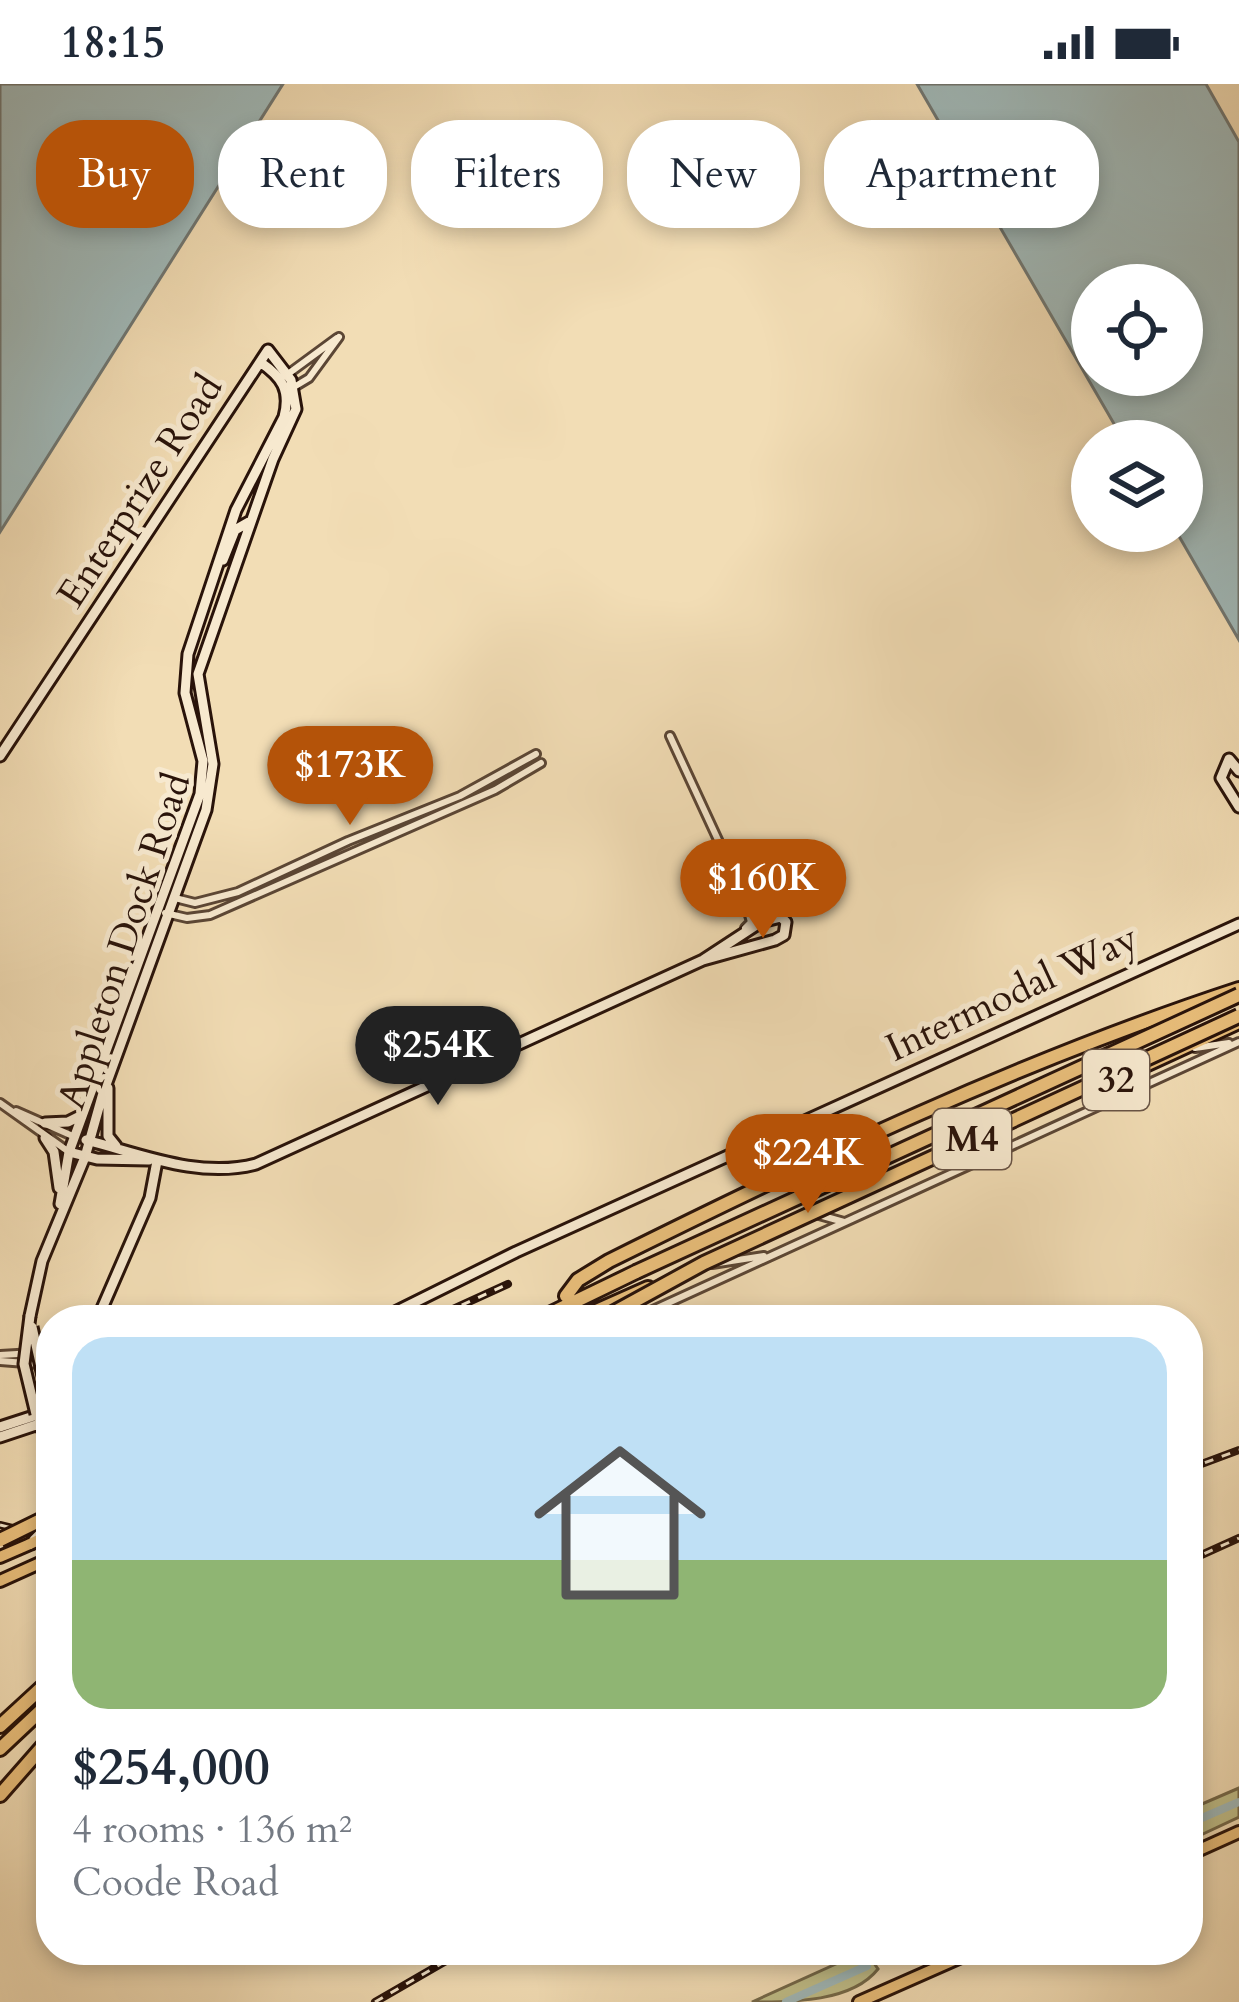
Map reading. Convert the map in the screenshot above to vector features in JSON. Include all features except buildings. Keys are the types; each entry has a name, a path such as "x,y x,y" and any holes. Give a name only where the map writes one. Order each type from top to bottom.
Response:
{"highway":[{"path":"560,1305 578,1280 599,1266 714,1211 1089,1039 1239,992"},
{"name":"M4","path":"565,1302 1239,992"},
{"name":"M4","path":"611,1305 1239,1020"},
{"path":"628,1305 706,1264"},
{"path":"0,1540 36,1525"},
{"path":"0,1726 36,1693"},
{"path":"0,1749 36,1715"},
{"path":"0,1796 36,1754"}],"main road":[{"name":"32","path":"819,1216 1239,1020"},
{"path":"0,1557 36,1541"},
{"path":"0,1581 36,1565"},
{"path":"1203,1848 1239,1832"},
{"path":"859,2002 943,1965"}],"street":[{"path":"339,338 309,378 294,387 288,374 339,338"},
{"name":"Enterprize Road","path":"0,756 268,350 288,374"},
{"name":"Appleton Dock Road","path":"171,896 203,776 185,672 236,510 286,409 283,382 260,362"},
{"name":"Appleton Dock Road","path":"59,1212 85,1157 165,913 206,809 213,776 212,748 198,674 272,459 296,410 294,387"},
{"path":"204,604 235,530 249,523"},
{"name":"Enterprize Road","path":"0,766 23,725"},
{"path":"670,736 743,894 751,923 703,960"},
{"path":"171,896 195,903 238,892 460,796 536,754"},
{"path":"1239,770 1229,759 1221,773 1222,784 1239,807"},
{"path":"165,913 187,918 210,915 495,790 541,763"},
{"path":"743,894 757,907 784,919"},
{"name":"Appleton Dock Road","path":"36,1411 24,1364 30,1316 59,1212 69,1152 165,913"},
{"path":"3,1106 45,1138 85,1157 222,1170 256,1164 703,960 781,937 786,931 784,919"},
{"path":"703,960 761,922 784,919"},
{"name":"Intermodal Way","path":"409,1305 1239,921"},
{"path":"1181,1050 1239,1042"},
{"path":"664,1305 1239,1042"},
{"path":"110,1076 109,1136 118,1148"},
{"path":"1101,1104 1112,1081"},
{"path":"3,1106 75,1138 155,1161"},
{"path":"45,1123 68,1122 85,1109"},
{"path":"992,1136 999,1151"},
{"path":"45,1138 55,1157 59,1212"},
{"path":"76,1181 90,1168 137,1161"},
{"path":"104,1305 150,1198 155,1161"},
{"path":"851,1201 859,1210 877,1208"},
{"path":"819,1216 848,1221"},
{"path":"706,1264 785,1250"},
{"name":"Appleton Dock Road","path":"30,1316 36,1344"},
{"path":"0,1358 36,1354"},
{"path":"0,1358 36,1363"},
{"path":"0,1427 36,1419"},
{"path":"0,1438 36,1420"},
{"path":"30,1544 36,1537"}],"shaded area":[{"path":"1239,1788 1239,1817 1203,1834 1203,1804"},
{"path":"834,1965 875,1965 878,1969 838,1994 752,2002"}],"water":[{"path":"0,84 283,84 260,120 218,120 218,187 194,225 194,120 36,120 36,228 192,228 0,532"},
{"path":"917,84 1206,84 1239,142 1239,640 1188,552 1203,552 1203,420 1112,420 1098,396 1203,396 1203,264 1071,264 1071,350 1000,228 1099,228 1099,120 938,120"}],"waterway":[{"path":"1203,1818 1239,1802"},
{"path":"786,2002 867,1966"}],"railway":[{"path":"462,1305 508,1284"},
{"path":"1203,1463 1239,1450"},
{"path":"0,1525 36,1538"},
{"path":"1203,1554 1239,1538"},
{"path":"375,2002 439,1965"}]}
